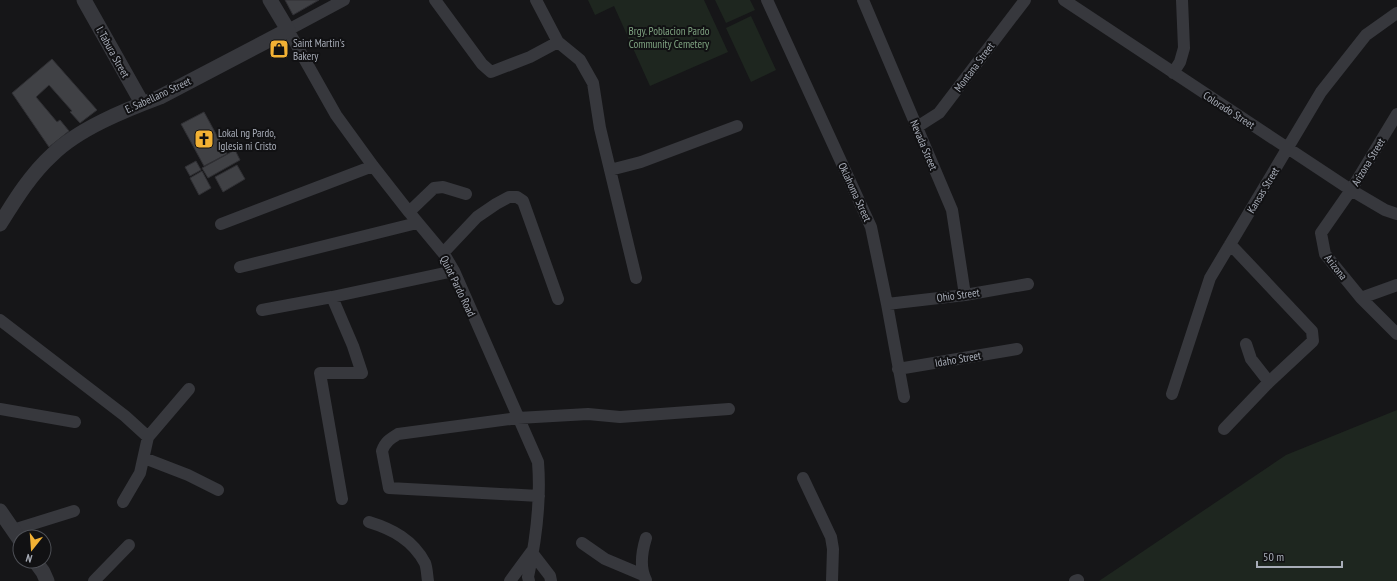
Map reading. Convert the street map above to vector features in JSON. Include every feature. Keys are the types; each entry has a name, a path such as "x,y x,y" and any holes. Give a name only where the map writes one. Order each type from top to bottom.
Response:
{"street":[{"name":"I. Tabura Street","path":"84,0 142,103"},
{"name":"Quiot Pardo Road","path":"270,0 336,115 408,212 443,253 454,271 538,462 539,496 533,552 528,577 529,581"},
{"name":"E. Sabellano Street","path":"0,224 43,164 53,154 87,128 160,96 344,0"},
{"path":"435,0 482,64 491,72 530,57 558,42"},
{"path":"536,0 558,42 580,60 593,82 600,128 636,278"},
{"name":"Oklahoma Street","path":"767,0 871,227 904,397"},
{"name":"Nevada Street","path":"863,0 952,210 965,295"},
{"name":"Montana Street","path":"916,127 939,113 1025,0"},
{"name":"Colorado Street","path":"1064,0 1351,190 1385,210 1397,214"},
{"path":"1173,73 1180,62 1184,48 1182,0"},
{"name":"Kansas Street","path":"1172,394 1210,278 1230,244 1321,92 1366,35 1397,13"},
{"name":"Arizona Street","path":"1351,190 1395,122"},
{"path":"610,170 641,162 737,126"},
{"path":"221,224 373,166"},
{"path":"408,212 434,188 443,187 466,194"},
{"name":"Arizona","path":"1351,190 1321,233 1325,254 1361,298 1397,334"},
{"path":"443,253 477,217 509,197 517,197 523,202 558,299"},
{"path":"240,267 418,223"},
{"path":"1224,429 1269,382 1313,341 1312,331 1230,244"},
{"path":"262,310 454,271"},
{"name":"Ohio Street","path":"887,304 965,295 1028,284"},
{"path":"1361,298 1397,285"},
{"path":"332,297 353,346 362,373 320,373 342,499"},
{"path":"0,320 125,416 148,437"},
{"path":"1246,344 1251,359 1269,382"},
{"name":"Idaho Street","path":"898,369 1018,349"},
{"path":"123,502 140,473 148,437 189,389"},
{"path":"0,409 75,422"},
{"path":"539,496 389,488 382,451 388,440 398,434 518,418 588,414 620,417 729,409"},
{"path":"144,458 188,475 218,490"},
{"path":"803,478 831,537 834,549 832,581"},
{"path":"0,511 13,529"},
{"path":"31,529 74,511"},
{"path":"369,522 386,528 406,539 426,564 428,581"},
{"path":"645,578 641,552 646,538"},
{"path":"582,542 605,559 645,578"},
{"path":"94,581 130,545"},
{"path":"510,581 533,552 552,581"},
{"path":"41,569 47,581"}],"green space":[{"name":"Brgy. Poblacion Pardo Community Cemetery","path":"588,0 704,0 728,52 650,86 614,6 595,15"},
{"path":"715,0 750,0 755,10 726,23"},
{"path":"751,16 776,70 751,82 726,28"},
{"path":"1397,410 1397,581 1099,581 1286,455"}],"building":[{"path":"285,0 319,0 293,15"},
{"path":"52,59 97,110 80,123 70,112 72,111 49,85 36,97 57,122 60,120 69,131 49,147 12,93"},
{"name":"Lokal ng Pardo, Iglesia ni Cristo","path":"204,112 227,154 204,166 181,124"},
{"path":"235,150 240,160 208,178 202,168"},
{"path":"196,161 201,170 190,176 185,167"},
{"path":"237,165 245,179 223,192 215,177"},
{"path":"202,171 211,188 199,195 190,178"}],"place":[{"name":"Saint Martin's Bakery","path":"279,49"},
{"name":"Lokal ng Pardo, Iglesia ni Cristo","path":"204,139"}]}
